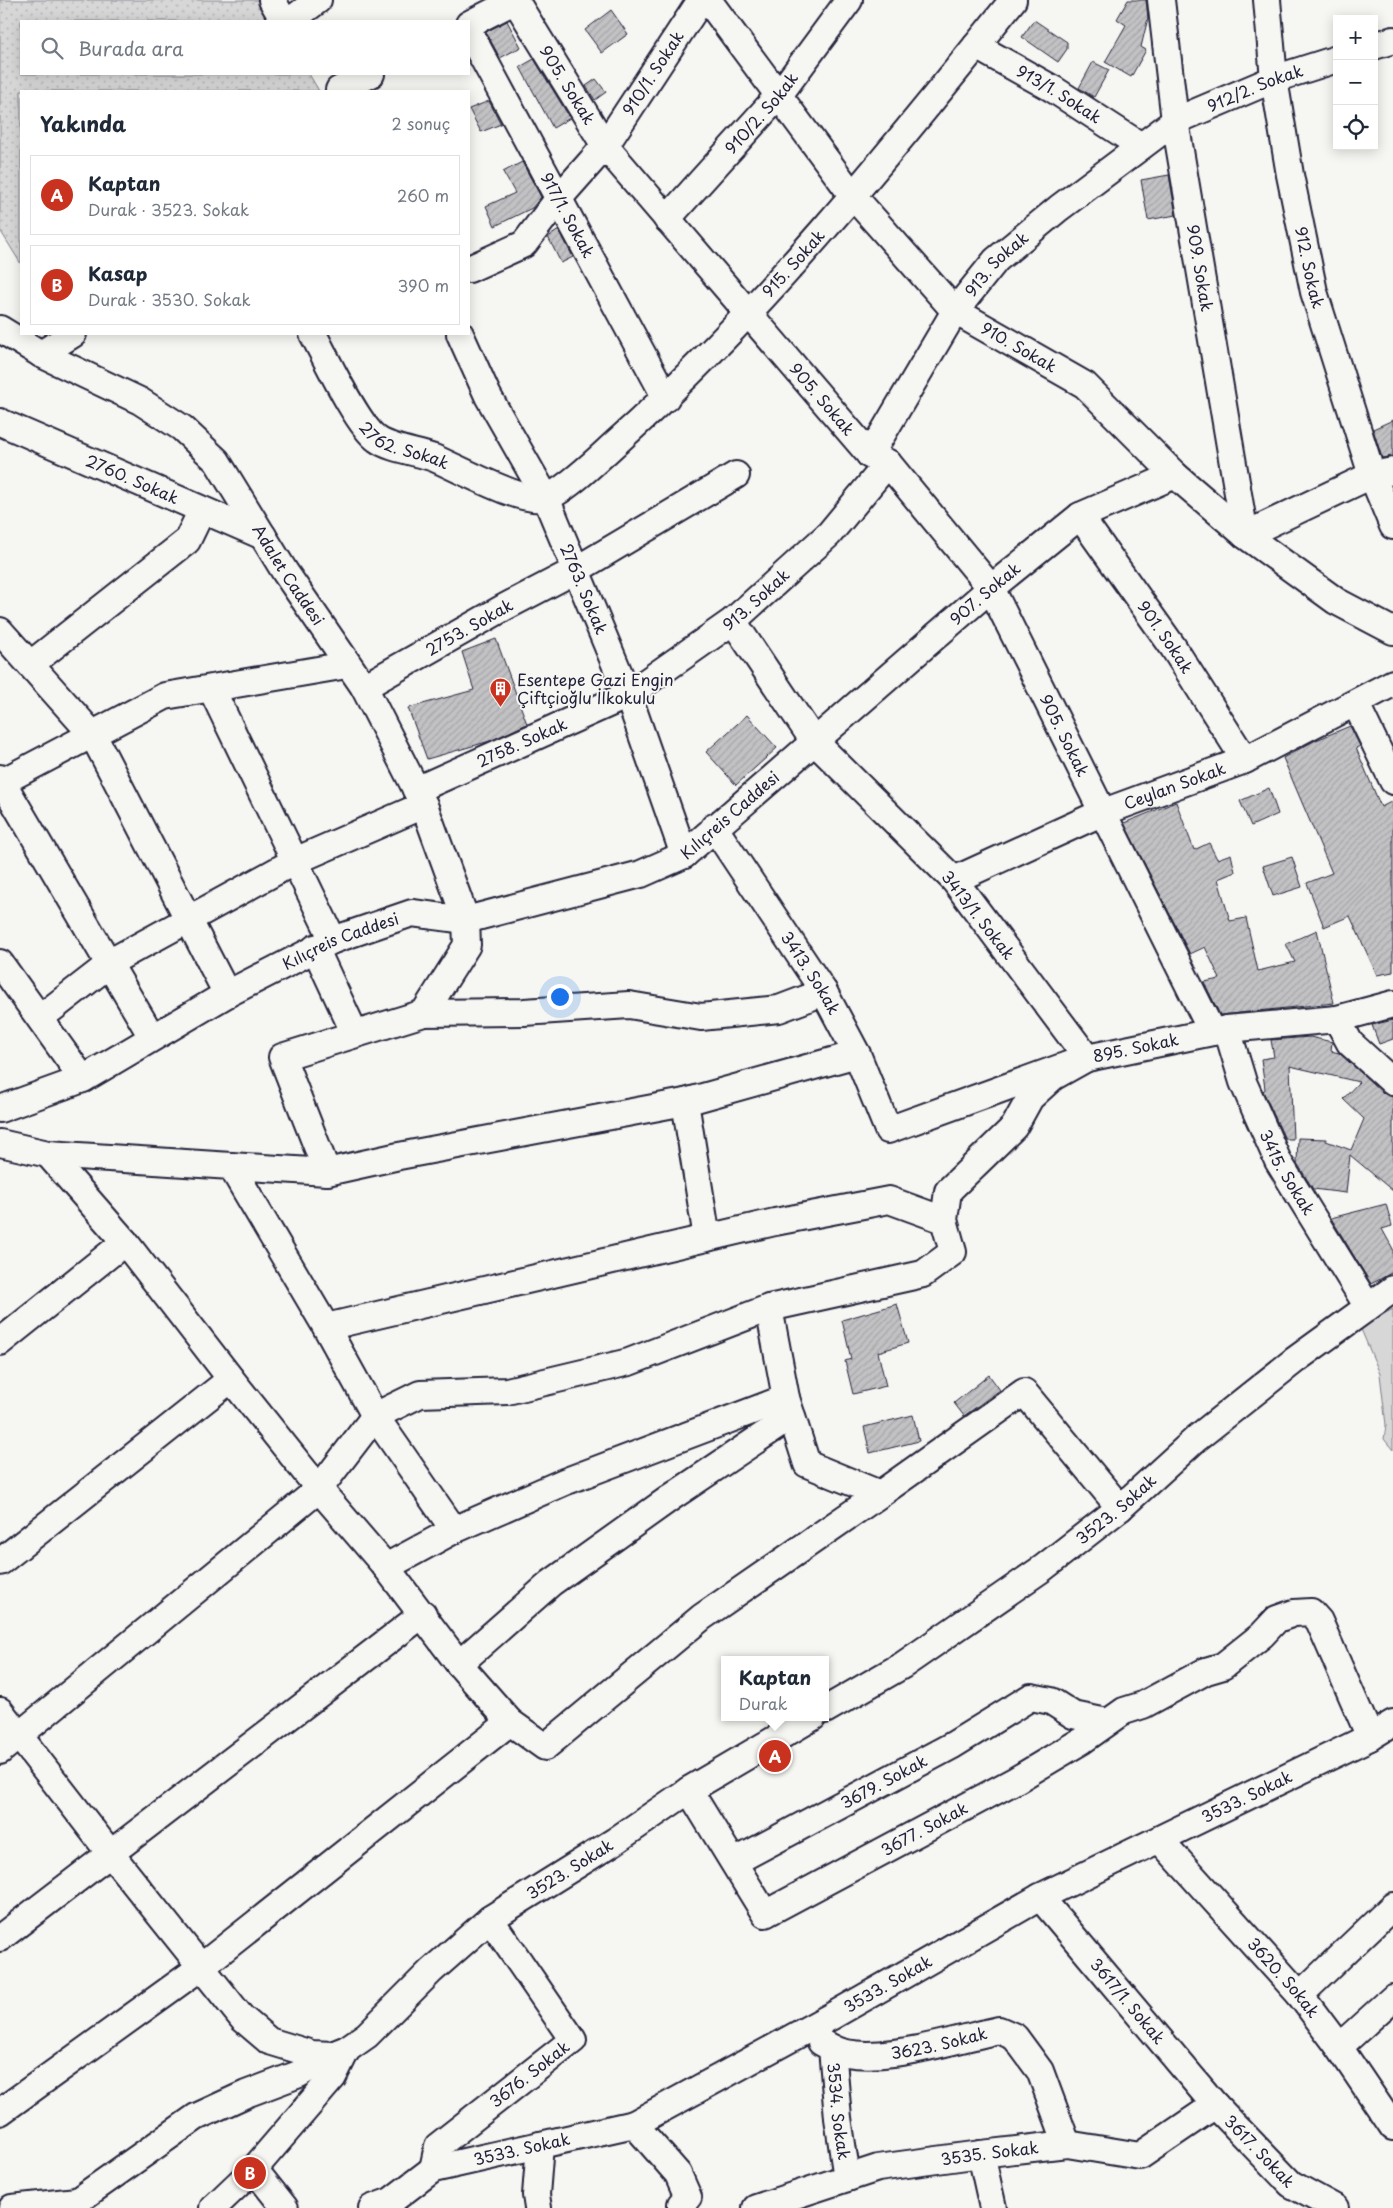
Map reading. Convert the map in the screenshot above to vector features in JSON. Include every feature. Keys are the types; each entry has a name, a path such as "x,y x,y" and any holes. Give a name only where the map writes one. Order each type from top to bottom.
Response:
{"street":[{"path":"272,0 283,20"},
{"path":"291,20 318,0"},
{"path":"470,23 516,0"},
{"name":"905. Sokak","path":"516,0 605,146 747,312 879,459 991,588 1101,813"},
{"name":"910/1. Sokak","path":"470,269 524,244 559,198 605,146 701,0"},
{"name":"910. Sokak","path":"708,0 853,196 955,311 1084,385 1175,475 1245,535 1336,601 1393,631"},
{"name":"910/2. Sokak","path":"667,219 780,95 849,0"},
{"name":"915. Sokak","path":"546,498 577,477 666,398 747,312 853,196 1013,0"},
{"name":"909. Sokak","path":"1161,0 1175,121 1245,535"},
{"name":"912. Sokak","path":"1267,0 1274,79 1290,175 1314,292 1383,473 1393,526"},
{"name":"917/1. Sokak","path":"470,34 666,398"},
{"path":"1378,45 1393,40"},
{"name":"913/1. Sokak","path":"976,46 1053,89 1141,146"},
{"name":"912/2. Sokak","path":"1175,121 1274,79 1334,60"},
{"path":"334,85 368,75"},
{"name":"913. Sokak","path":"628,695 733,621 828,534 879,459 955,311 996,260 1059,208 1175,121"},
{"name":"Adalet Caddesi","path":"0,329 42,354 140,401 182,428 217,462 263,536 364,688 420,798 466,920 467,945 424,1013"},
{"path":"42,354 71,335"},
{"name":"2762. Sokak","path":"313,335 364,425 378,440 432,458 528,499 546,498"},
{"name":"2763. Sokak","path":"460,335 488,396 546,498 628,695 684,854"},
{"name":"2760. Sokak","path":"0,422 263,536"},
{"path":"1245,535 1383,473"},
{"name":"2753. Sokak","path":"364,688 505,606 576,570 736,475"},
{"name":"907. Sokak","path":"813,740 991,588 1080,516 1175,475"},
{"path":"31,664 186,541 202,510"},
{"name":"901. Sokak","path":"1080,516 1174,647 1245,760"},
{"name":"3413/1. Sokak","path":"733,621 813,740 954,880 1088,1058"},
{"path":"0,631 93,734 227,994"},
{"path":"152,1037 1,781 165,696 212,690 347,665"},
{"name":"Ceylan Sokak","path":"954,880 1101,813 1245,760 1356,704 1393,683"},
{"path":"212,690 295,860 355,1034"},
{"name":"2758. Sokak","path":"40,1018 108,965 295,860 628,695"},
{"path":"1356,704 1393,781"},
{"name":"Kılıçreis Caddesi","path":"1,1106 83,1079 227,994 324,944 412,913 466,920 641,874 684,854 813,740"},
{"name":"3415. Sokak","path":"1101,813 1219,1031 1278,1161 1359,1314"},
{"name":"3413. Sokak","path":"714,827 824,992 857,1054 888,1130"},
{"path":"0,963 83,1079"},
{"path":"327,1172 282,1057 424,1013 524,1012 629,1005 701,1017 779,1010 824,992"},
{"name":"895. Sokak","path":"888,1130 1088,1058 1219,1031 1337,1018 1393,1004"},
{"path":"1337,1018 1350,1043 1393,1082"},
{"path":"0,1144 48,1154 327,1172 399,1156 685,1102 857,1054"},
{"path":"9,1743 319,1489 375,1416 420,1394 507,1391 629,1362 769,1308 923,1274 953,1252 944,1220 948,1192 1014,1127 1030,1098 1053,1077 1088,1058"},
{"path":"685,1102 706,1238"},
{"path":"48,1154 124,1242 319,1489 386,1566 459,1664 510,1722 545,1747 702,1617 1024,1392 1120,1508"},
{"path":"231,1166 326,1326 375,1416 454,1530"},
{"path":"326,1326 774,1222 889,1200 944,1220"},
{"path":"0,1342 124,1242"},
{"name":"3523. Sokak","path":"829,1708 910,1660 1043,1568 1120,1508 1196,1438 1295,1360 1393,1289"},
{"path":"769,1308 789,1407 808,1464 880,1494"},
{"path":"1359,1314 1369,1320 1393,1314"},
{"path":"0,1562 231,1379"},
{"path":"386,1566 454,1530 564,1482 789,1407"},
{"path":"459,1664 551,1583 673,1496 789,1407"},
{"name":"3677. Sokak","path":"734,1862 765,1914 1016,1780 1083,1740 1107,1722 1206,1671 1223,1666 1262,1635 1276,1619 1294,1613 1311,1612 1319,1621 1370,1737"},
{"path":"0,1938 423,1614"},
{"name":"3679. Sokak","path":"734,1862 953,1745 1032,1697 1051,1701 1073,1715 1107,1722"},
{"path":"0,1711 9,1743 110,1853 242,2018 269,2041 312,2054 340,2052 334,2077 254,2169 213,2208"},
{"name":"3523. Sokak","path":"78,2205 196,2117 246,2094 299,2074 367,2035 431,1971 490,1919 615,1841 689,1790 806,1721"},
{"path":"0,2112 201,1967 510,1722"},
{"name":"3533. Sokak","path":"385,2206 434,2169 634,2124 802,2032 1040,1897 1370,1737 1393,1723"},
{"path":"689,1790 734,1862"},
{"name":"3620. Sokak","path":"1160,1840 1300,1995 1339,2047 1393,2127"},
{"name":"3617/1. Sokak","path":"1040,1897 1215,2105"},
{"path":"1300,1995 1393,1906"},
{"name":"3676. Sokak","path":"434,2169 438,2146 573,2040 490,1919"},
{"path":"1339,2047 1393,1998"},
{"name":"3623. Sokak","path":"832,2048 842,2053 886,2055 999,2030 1015,2037 1040,2071 1067,2144"},
{"name":"3534. Sokak","path":"802,2032 832,2048 838,2118 847,2178"},
{"name":"3535. Sokak","path":"756,2208 878,2168 981,2154 1067,2144 1140,2156 1215,2105"},
{"name":"3617. Sokak","path":"1215,2105 1291,2184 1335,2208"},
{"path":"634,2124 678,2174 688,2204"},
{"path":"538,2208 536,2196 540,2145"},
{"path":"981,2154 993,2208"},
{"path":"254,2169 285,2208"},
{"path":"1291,2184 1306,2208"},
{"path":"12,2208 78,2205"}],"shaded area":[{"path":"0,0 266,0 277,20 20,20 20,75 310,75 318,90 20,90 20,262 0,230"},
{"path":"1393,1309 1393,1450 1384,1439 1386,1425 1380,1374 1360,1327"}],"building":[{"path":"1128,0 1146,0 1148,18 1141,47 1146,50 1131,77 1105,62 1126,25 1117,19"},
{"path":"611,10 628,34 602,53 585,30"},
{"path":"1034,20 1067,42 1067,49 1058,62 1022,37"},
{"path":"507,21 521,47 500,58 486,32"},
{"path":"534,59 570,118 553,128 520,67"},
{"path":"1093,62 1109,70 1094,97 1079,88"},
{"path":"596,79 606,92 595,100 586,86"},
{"path":"489,101 501,124 481,132 470,109"},
{"path":"522,162 541,197 532,208 495,226 486,206 515,193 503,172"},
{"path":"1169,175 1176,215 1148,220 1141,180"},
{"path":"559,230 573,257 561,263 548,237"},
{"path":"1393,420 1393,456 1382,458 1373,429"},
{"path":"496,639 527,724 490,741 427,759 408,708 474,690 462,652"},
{"path":"747,715 777,748 736,785 706,752"},
{"path":"1350,726 1360,746 1356,748 1381,807 1393,801 1393,972 1377,975 1350,916 1324,927 1307,883 1332,873 1283,758 1314,741"},
{"path":"1269,788 1278,814 1251,826 1240,801"},
{"path":"1176,802 1194,850 1209,843 1217,859 1231,854 1235,872 1218,879 1230,921 1246,918 1258,971 1295,962 1286,944 1317,930 1334,1003 1220,1015 1204,982 1220,979 1205,947 1190,954 1124,823"},
{"path":"1292,857 1302,887 1273,896 1263,866"},
{"path":"1393,1020 1393,1039 1379,1044 1372,1025"},
{"path":"1310,1037 1332,1042 1331,1051 1339,1053 1383,1093 1393,1097 1393,1191 1350,1155 1346,1193 1313,1189 1297,1163 1298,1138 1326,1139 1326,1141 1351,1150 1364,1119 1343,1099 1359,1082 1290,1066 1293,1139 1285,1139 1263,1091 1265,1089 1261,1059 1274,1057 1271,1040"},
{"path":"1386,1204 1392,1226 1382,1229 1393,1249 1393,1272 1371,1284 1331,1218"},
{"path":"897,1304 908,1343 878,1352 886,1386 853,1394 845,1361 851,1359 842,1320"},
{"path":"989,1375 1000,1390 964,1416 954,1403"},
{"path":"913,1415 919,1441 870,1453 864,1427"}],"place":[{"name":"Esentepe Gazi Engin Çiftçioğlu İlkokulu","path":"501,708"},
{"name":"Kaptan","path":"775,1756"},
{"name":"Kasap","path":"250,2173"}]}
